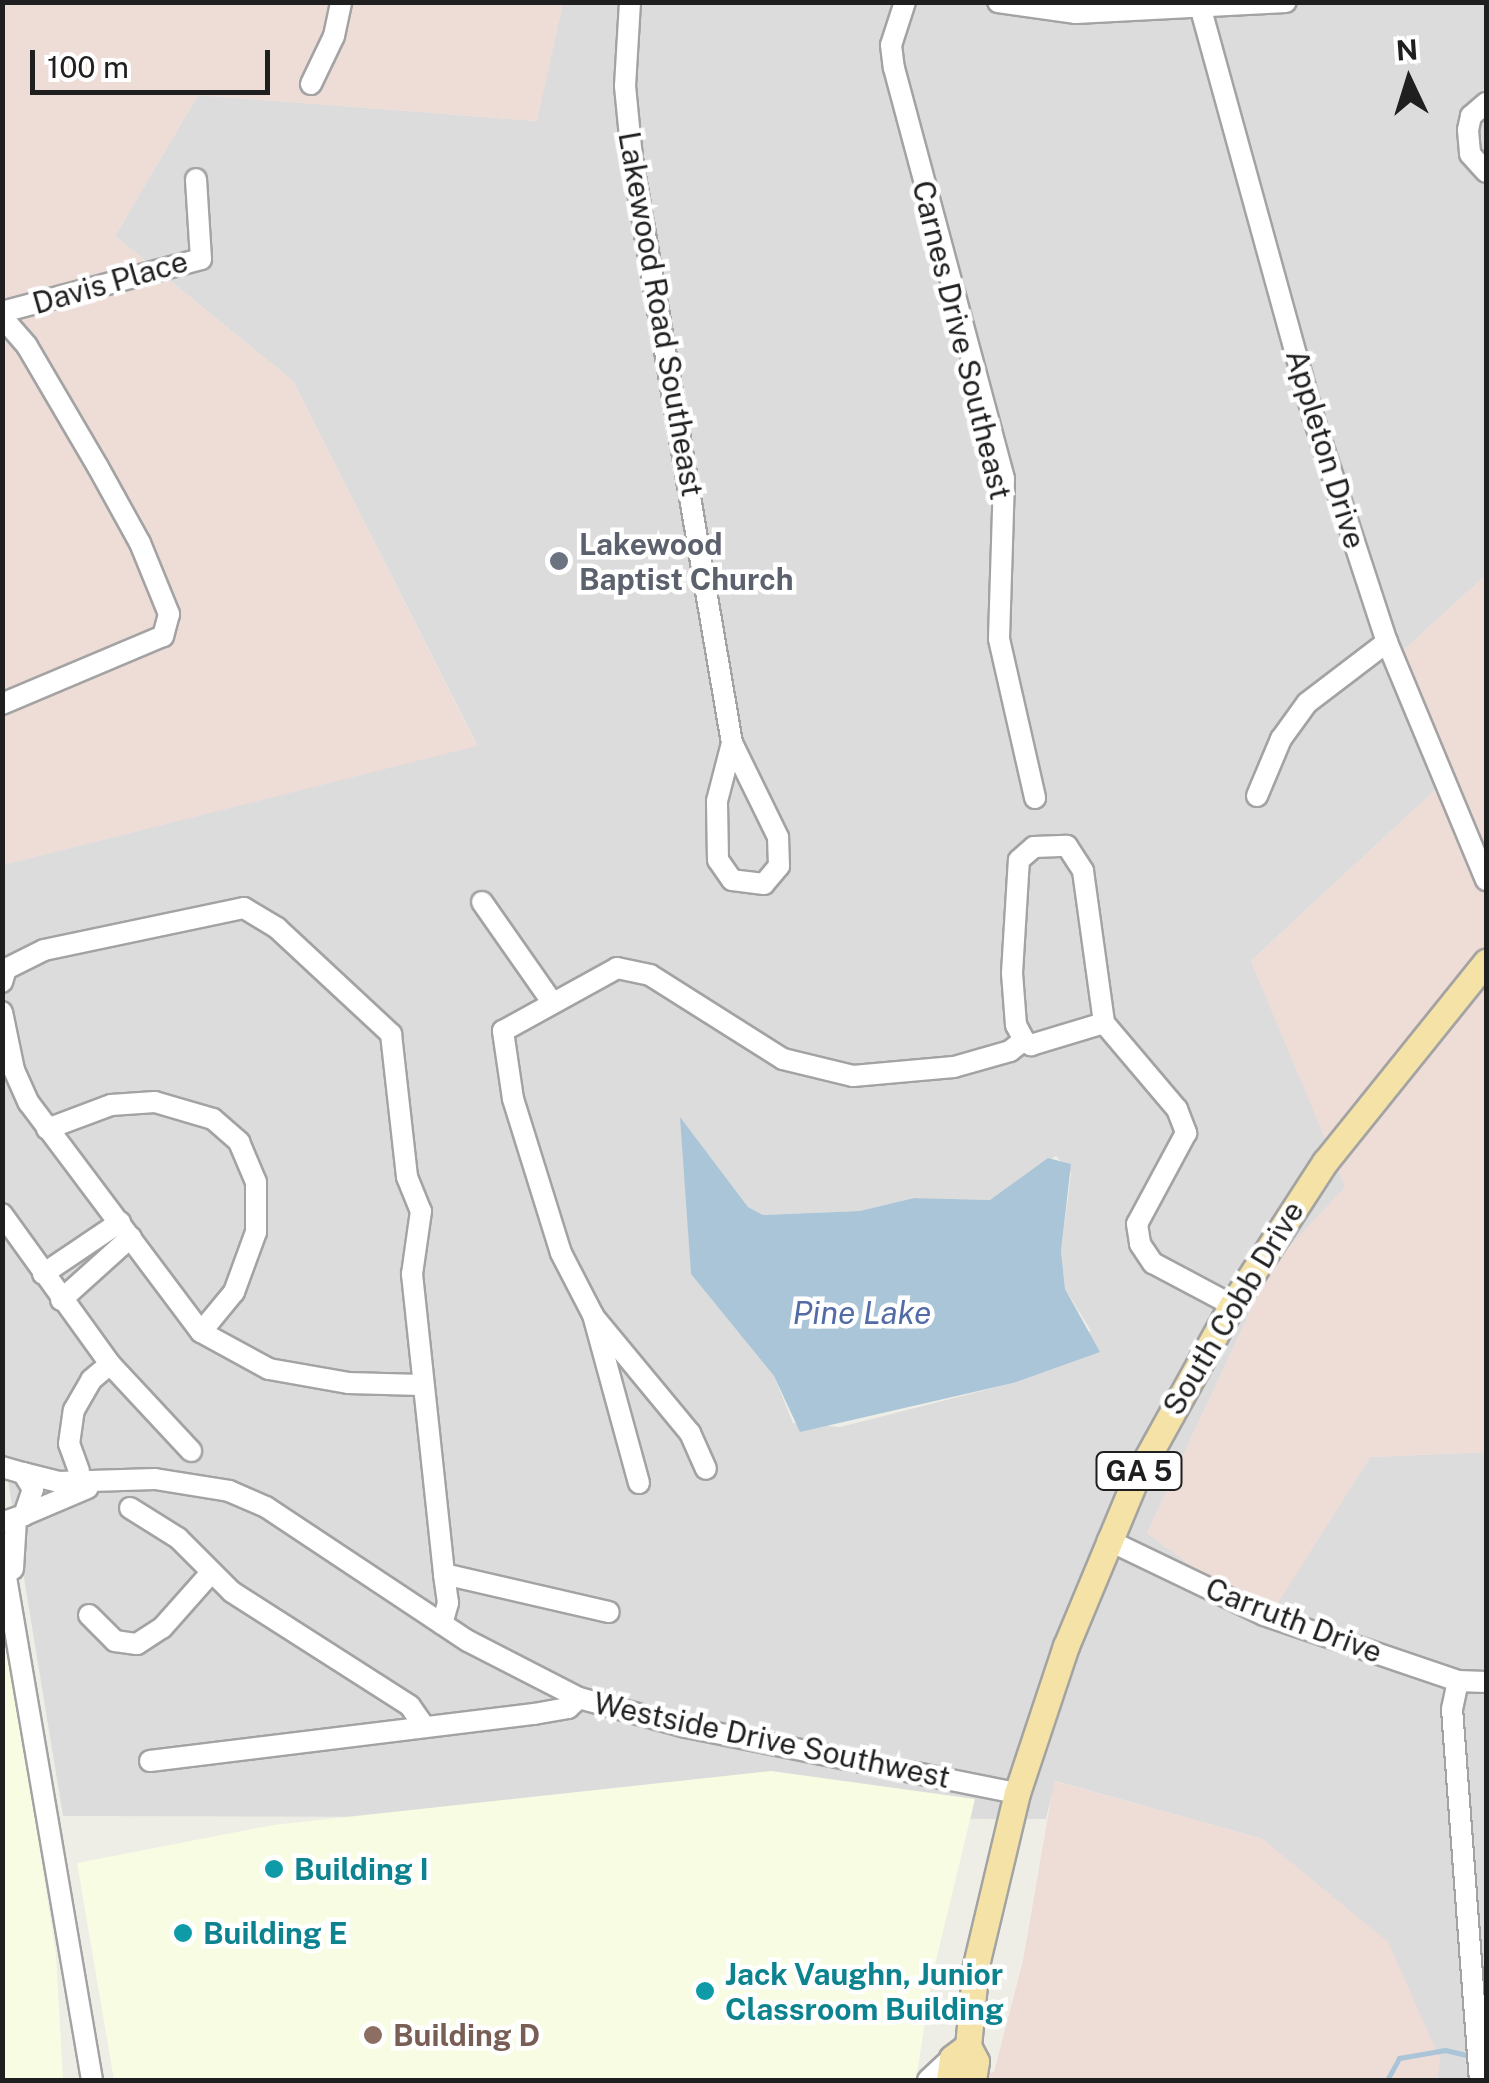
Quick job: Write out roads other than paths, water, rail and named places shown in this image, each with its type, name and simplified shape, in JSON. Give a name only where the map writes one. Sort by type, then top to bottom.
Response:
[{"type":"main road","name":"South Cobb Drive","points":[[973,2080],[976,2061],[956,2061],[1017,1794],[1108,1540],[1167,1414],[1232,1305],[1358,1116],[1486,962]]},
{"type":"street","points":[[310,84],[334,36],[341,2]]},
{"type":"street","name":"Lakewood Road Southeast","points":[[630,2],[625,86],[632,158],[732,743],[778,837],[780,866],[764,884],[752,887],[732,880],[716,847],[717,800],[732,743]]},
{"type":"street","name":"Carnes Drive Southeast","points":[[905,2],[892,45],[894,68],[1004,480],[999,639],[1035,798]]},
{"type":"street","points":[[998,2],[1076,14],[1286,2]]},
{"type":"street","name":"Appleton Drive","points":[[1200,6],[1314,416],[1387,642],[1486,880]]},
{"type":"street","points":[[1486,103],[1471,116],[1468,130],[1470,154],[1486,172]]},
{"type":"street","name":"Davis Place","points":[[2,315],[201,259],[196,179]]},
{"type":"street","points":[[2,315],[27,346],[124,512],[169,614],[163,636],[2,704]]},
{"type":"street","points":[[1256,796],[1281,739],[1307,703],[1387,642]]},
{"type":"street","points":[[1104,1022],[1032,1045],[1024,1040],[1014,1003],[1016,874],[1023,852],[1034,847],[1067,846],[1076,852],[1104,1022],[1177,1109],[1186,1133],[1137,1224],[1140,1244],[1152,1264],[1232,1305]]},
{"type":"street","points":[[482,902],[552,1002]]},
{"type":"street","points":[[4,975],[44,950],[244,908],[277,928],[391,1034],[407,1177],[421,1211],[412,1274],[421,1384],[448,1603],[442,1624]]},
{"type":"street","points":[[639,1483],[592,1316],[561,1254],[513,1099],[503,1031],[604,970],[650,975],[783,1059],[853,1076],[954,1067],[1010,1052],[1024,1040]]},
{"type":"street","points":[[2,1012],[14,1070],[47,1129],[201,1332],[269,1369],[348,1383],[421,1384]]},
{"type":"street","points":[[47,1129],[111,1105],[154,1102],[204,1114],[239,1142],[256,1182],[256,1232],[239,1283],[201,1332]]},
{"type":"street","points":[[2,1214],[110,1364],[191,1451]]},
{"type":"street","points":[[42,1274],[126,1230]]},
{"type":"street","points":[[61,1300],[126,1230]]},
{"type":"street","points":[[592,1316],[690,1433],[706,1469]]},
{"type":"street","points":[[78,1471],[69,1444],[74,1410],[110,1364]]},
{"type":"street","points":[[2,1448],[33,1498],[14,1519],[17,1616]]},
{"type":"street","name":"Westside Drive Southwest","points":[[13,1469],[58,1482],[178,1480],[248,1498],[442,1624],[579,1698],[686,1727],[1017,1794]]},
{"type":"street","name":"Westside Drive Southwest","points":[[14,1519],[104,1483]]},
{"type":"street","points":[[130,1508],[178,1538],[210,1574],[410,1706],[424,1726]]},
{"type":"street","name":"Carruth Drive","points":[[1108,1540],[1264,1615],[1458,1681],[1486,1682]]},
{"type":"street","points":[[2,1554],[17,1616],[92,2080]]},
{"type":"street","points":[[89,1615],[115,1641],[137,1644],[162,1628],[210,1574]]},
{"type":"street","points":[[444,1574],[609,1612]]},
{"type":"street","points":[[1458,1681],[1452,1709],[1480,2080]]},
{"type":"street","points":[[150,1761],[534,1714],[579,1698]]},
{"type":"street","points":[[928,2080],[956,2061]]},
{"type":"water","name":"Pine Lake","points":[[680,1117],[748,1207],[763,1215],[860,1211],[914,1198],[990,1200],[1048,1158],[1071,1164],[1061,1251],[1065,1289],[1100,1352],[1013,1383],[800,1432],[774,1376],[691,1274]]},
{"type":"waterway","points":[[1387,2080],[1399,2058],[1445,2050],[1466,2055]]},
{"type":"place","name":"Lakewood Baptist Church","points":[[559,561]]},
{"type":"place","name":"Building I","points":[[274,1869]]},
{"type":"place","name":"Building E","points":[[183,1933]]},
{"type":"place","name":"Jack Vaughn, Junior Classroom Building","points":[[705,1991]]},
{"type":"place","name":"Building D","points":[[373,2035]]}]
